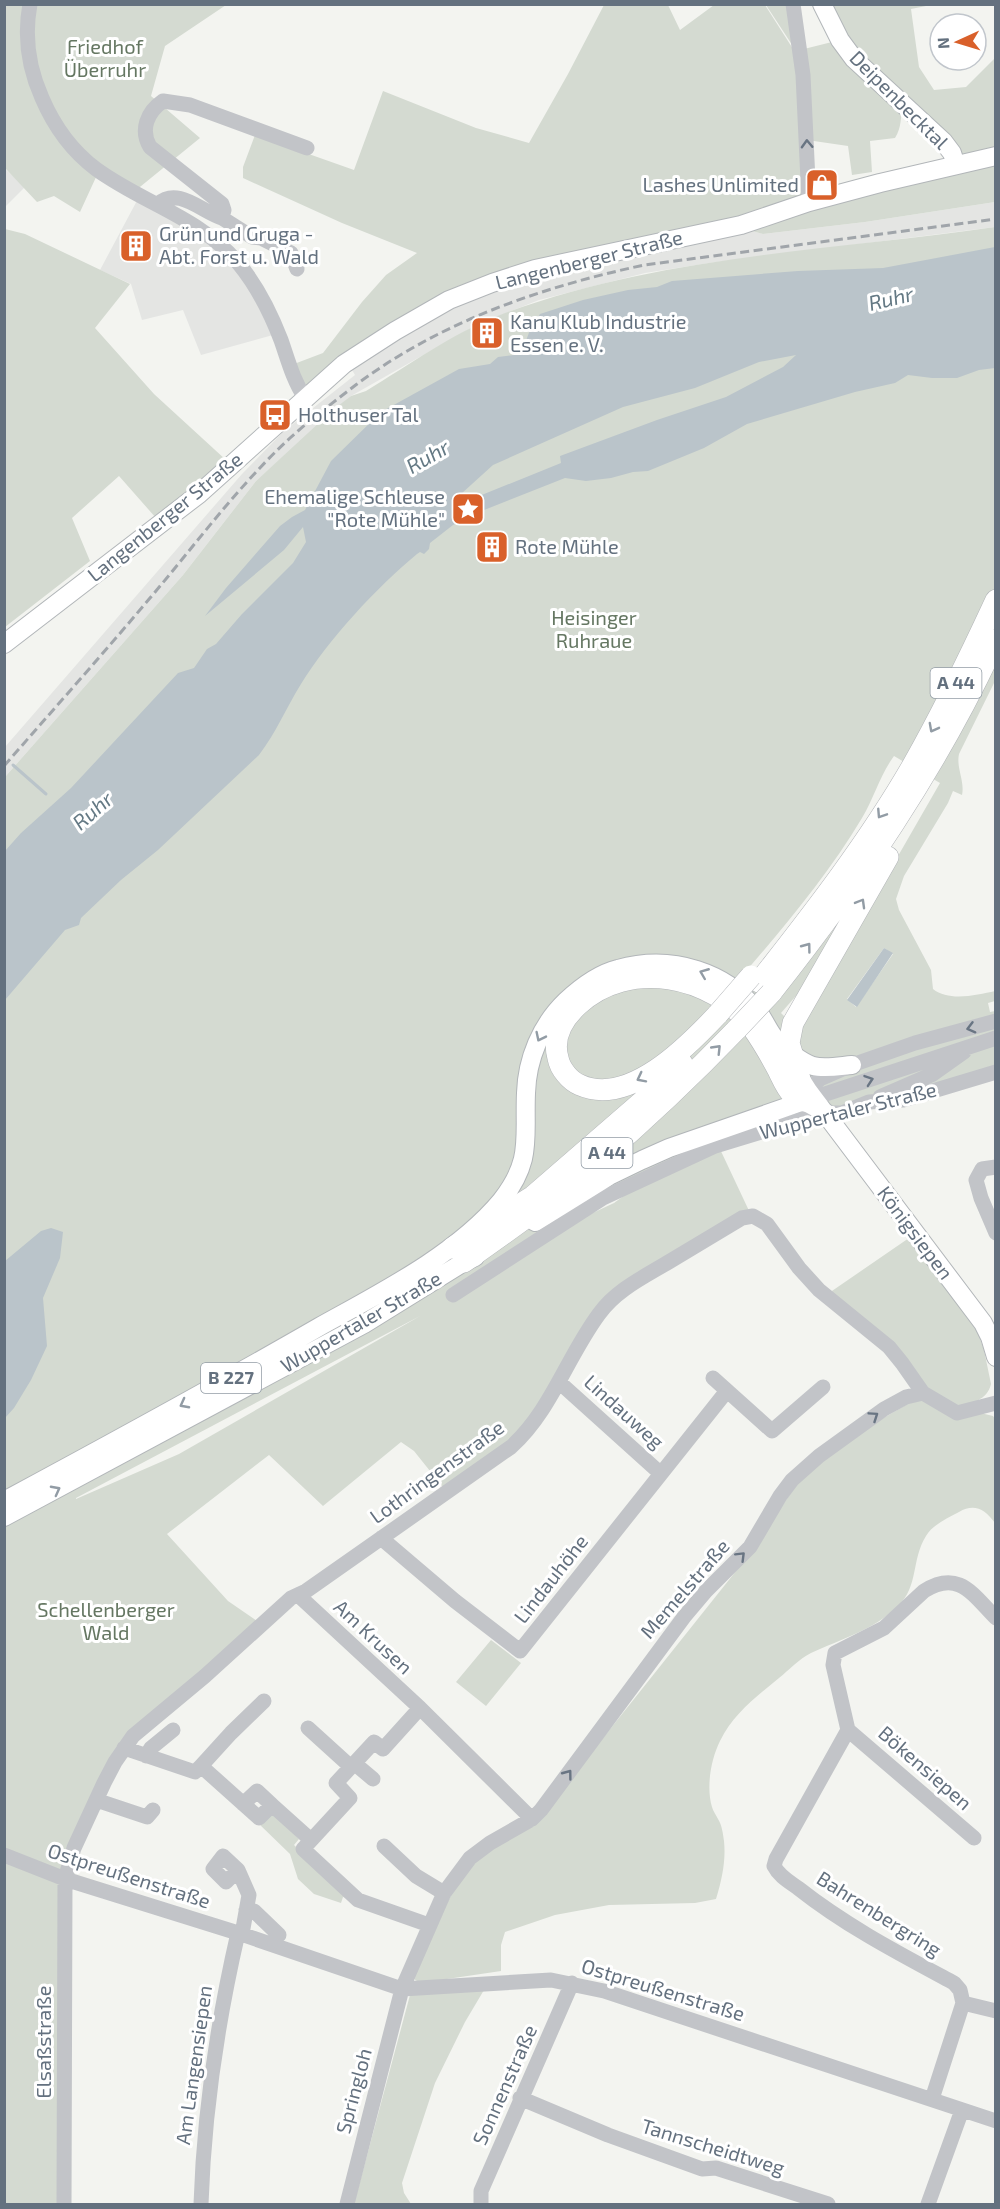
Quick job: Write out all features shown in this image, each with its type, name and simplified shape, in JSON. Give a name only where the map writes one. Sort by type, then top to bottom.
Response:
[{"type":"highway","name":"A 44","points":[[458,1255],[539,1208],[592,1167],[670,1097],[727,1020],[883,842],[920,769],[996,600]]},
{"type":"highway","name":"A 44","points":[[760,984],[868,834],[920,769],[996,640]]},
{"type":"highway","points":[[727,1020],[692,1042],[656,1070],[617,1089],[603,1091],[576,1083],[566,1074],[558,1058],[558,1033],[563,1022],[580,1003],[591,996],[611,986],[631,980],[646,978],[684,981],[715,994],[741,1015],[762,1041],[791,1093],[806,1093],[785,1048],[789,1043],[795,1018],[919,801],[920,769]]},
{"type":"main road","name":"Deipenbecktal","points":[[822,4],[840,40],[854,59],[943,141],[952,153],[956,165]]},
{"type":"main road","name":"Langenberger Straße","points":[[4,644],[199,494],[344,364],[395,330],[449,300],[492,283],[564,262],[741,225],[809,202],[996,156]]},
{"type":"main road","points":[[458,1255],[516,1178],[525,1151],[526,1094],[532,1056],[549,1020],[581,987],[616,969],[639,964],[686,966],[720,979],[760,1015],[785,1048],[801,1061],[812,1066],[852,1065]]},
{"type":"main road","points":[[458,1255],[496,1248],[572,1197],[609,1176],[679,1144],[806,1093]]},
{"type":"main road","name":"Königsiepen","points":[[806,1093],[826,1113],[983,1323],[996,1357]]},
{"type":"main road","name":"Wuppertaler Straße","points":[[4,1501],[212,1389],[355,1307],[458,1255]]},
{"type":"main road","name":"Wuppertaler Straße","points":[[4,1517],[364,1324],[458,1255]]},
{"type":"street","points":[[30,4],[28,28],[30,61],[39,92],[53,120],[71,146],[97,170],[185,219],[215,239],[240,265],[261,297],[280,339],[296,385],[305,398]]},
{"type":"street","points":[[793,4],[803,75],[809,202]]},
{"type":"street","points":[[222,218],[224,210],[222,204],[150,147],[144,134],[148,116],[155,107],[163,101],[190,105],[308,148]]},
{"type":"street","points":[[158,204],[169,197],[178,198],[222,218],[252,237],[261,238],[291,253],[297,269]]},
{"type":"street","name":"Wuppertaler Straße","points":[[806,1093],[820,1079],[852,1065],[915,1043],[996,1021]]},
{"type":"street","name":"Wuppertaler Straße","points":[[806,1093],[996,1038]]},
{"type":"street","points":[[869,1102],[933,1074],[972,1045]]},
{"type":"street","name":"Wuppertaler Straße","points":[[453,1295],[603,1198],[715,1146],[826,1113],[842,1113],[869,1102],[903,1100],[996,1072]]},
{"type":"street","points":[[996,1167],[982,1169],[976,1178],[978,1191],[996,1233]]},
{"type":"street","name":"Lothringenstraße","points":[[65,1879],[74,1848],[96,1800],[124,1748],[134,1736],[205,1676],[286,1602],[511,1447],[529,1430],[598,1315],[620,1293],[742,1218],[753,1216],[767,1224],[799,1268],[819,1290],[889,1347],[923,1393]]},
{"type":"street","points":[[713,1378],[772,1431],[823,1387]]},
{"type":"street","name":"Lindauweg","points":[[559,1382],[660,1473]]},
{"type":"street","name":"Lindauhöhe","points":[[381,1538],[520,1652],[726,1392]]},
{"type":"street","points":[[923,1393],[957,1413],[996,1403]]},
{"type":"street","name":"Memelstraße","points":[[402,1989],[444,1893],[470,1858],[490,1843],[532,1819],[541,1810],[684,1617],[713,1583],[750,1547],[792,1480],[819,1456],[884,1410],[906,1397],[923,1393]]},
{"type":"street","points":[[848,1730],[833,1665],[835,1653],[884,1628],[924,1591],[945,1583],[959,1583],[966,1587],[996,1618]]},
{"type":"street","name":"Am Krusen","points":[[298,1595],[420,1708],[532,1819]]},
{"type":"street","points":[[124,1748],[195,1772],[264,1701]]},
{"type":"street","points":[[420,1708],[387,1754],[374,1742],[336,1783],[350,1798],[303,1849],[358,1900],[429,1925]]},
{"type":"street","points":[[309,1728],[352,1765],[373,1779]]},
{"type":"street","points":[[146,1756],[151,1748],[173,1730]]},
{"type":"street","name":"Bökensiepen","points":[[848,1730],[974,1838]]},
{"type":"street","name":"Bahrenbergring","points":[[848,1730],[776,1859],[775,1869],[813,1900],[864,1935],[954,1983],[960,1990],[963,2003]]},
{"type":"street","points":[[201,1766],[259,1818],[272,1805],[310,1840]]},
{"type":"street","points":[[96,1800],[147,1816],[153,1810]]},
{"type":"street","points":[[384,1846],[416,1876],[444,1893]]},
{"type":"street","name":"Ostpreußenstraße","points":[[4,1855],[65,1879],[240,1934],[402,1989],[544,1980],[572,1983],[604,1991],[996,2121]]},
{"type":"street","points":[[238,1870],[249,1895],[240,1934]]},
{"type":"street","name":"Elsaßstraße","points":[[64,2205],[65,1879]]},
{"type":"street","points":[[246,1910],[254,1911],[279,1935]]},
{"type":"street","name":"Am Langensiepen","points":[[201,2205],[204,2134],[211,2070],[223,1999],[240,1934]]},
{"type":"street","name":"Sonnenstraße","points":[[481,2205],[481,2191],[572,1983]]},
{"type":"street","name":"Springloh","points":[[346,2205],[402,1989]]},
{"type":"street","points":[[932,2099],[963,2003],[996,2011]]},
{"type":"street","name":"Tannscheidtweg","points":[[520,2098],[608,2135],[702,2169],[716,2168],[828,2205]]},
{"type":"street","points":[[928,2205],[962,2110]]},
{"type":"shaded area","points":[[4,168],[25,187],[5,207],[4,207]]},
{"type":"shaded area","points":[[140,195],[239,265],[273,335],[201,355],[183,310],[142,320],[131,284],[100,270]]},
{"type":"shaded area","points":[[995,202],[995,227],[645,273],[539,300],[478,324],[351,396],[256,481],[183,575],[5,777],[5,747],[242,474],[284,431],[355,375],[348,363],[493,285],[741,228],[763,234],[865,222]]},
{"type":"green space","name":"Friedhof Überruhr","points":[[4,5],[226,5],[165,46],[151,96],[200,138],[135,191],[97,175],[80,212],[54,196],[37,202],[5,168]]},
{"type":"green space","points":[[604,5],[668,5],[680,30],[714,5],[765,5],[802,63],[802,196],[739,217],[491,282],[305,395],[294,364],[323,353],[386,275],[417,253],[342,223],[243,178],[243,167],[255,135],[354,170],[383,91],[476,128],[529,143]]},
{"type":"green space","points":[[766,5],[793,5],[802,60]]},
{"type":"green space","points":[[823,5],[931,5],[911,9],[919,67],[934,90],[966,87],[981,72],[988,72],[988,65],[995,58],[995,156],[956,164],[903,106],[900,126],[895,138],[870,141],[872,172],[852,175],[848,146],[807,140],[800,50],[840,40]]},
{"type":"green space","points":[[995,161],[995,202],[865,222],[763,234],[741,228]]},
{"type":"green space","name":"Heisinger Ruhraue","points":[[995,227],[995,681],[959,754],[962,795],[953,791],[904,876],[896,899],[899,910],[931,970],[933,989],[955,996],[972,996],[995,991],[995,1001],[988,1003],[990,1012],[995,1011],[995,1075],[940,1094],[894,1097],[909,1087],[877,1097],[841,1113],[807,1117],[714,1144],[643,1175],[582,1218],[614,1203],[644,1181],[719,1147],[751,1215],[726,1226],[612,1297],[595,1318],[549,1395],[524,1431],[492,1459],[446,1491],[414,1451],[401,1442],[323,1506],[269,1455],[167,1534],[228,1601],[260,1623],[205,1675],[133,1734],[103,1783],[73,1847],[63,1880],[62,1901],[63,2204],[5,2204],[5,777],[183,575],[256,481],[351,396],[366,391],[448,340],[483,322],[560,295],[621,279],[683,267]],"holes":[[[894,756],[940,783],[798,1030],[781,1013],[802,989],[841,927],[838,924],[773,1005],[741,977],[835,860],[862,818]],[[884,948],[893,954],[856,1007],[847,999]],[[420,1316],[179,1454],[76,1498]]]},
{"type":"green space","points":[[5,229],[25,234],[130,284],[95,328],[154,394],[226,460],[156,518],[119,476],[72,518],[90,561],[5,627]]},
{"type":"green space","points":[[909,1238],[977,1330],[991,1384],[982,1398],[973,1402],[957,1407],[939,1399],[829,1293]]},
{"type":"green space","points":[[918,1398],[993,1416],[996,1420],[995,1523],[983,1511],[970,1508],[936,1525],[921,1545],[909,1590],[898,1606],[868,1628],[802,1658],[754,1699],[725,1731],[712,1765],[710,1782],[712,1807],[724,1838],[723,1870],[716,1899],[695,1903],[609,1905],[555,1915],[505,1932],[501,1945],[501,1971],[420,1983],[414,1979],[414,1970],[463,1871],[544,1812],[744,1561],[804,1474],[842,1442]]},
{"type":"green space","points":[[491,1640],[521,1663],[486,1706],[456,1682]]},
{"type":"green space","points":[[270,1811],[299,1839],[294,1845],[350,1899],[343,1897],[341,1903],[314,1894],[298,1879],[290,1854],[258,1823]]},
{"type":"green space","points":[[484,1990],[465,2022],[435,2083],[402,2183],[404,2193],[411,2204],[354,2204],[410,1995]]},
{"type":"water","name":"Ruhr","points":[[995,247],[995,368],[979,370],[957,378],[908,375],[895,383],[855,392],[747,424],[704,448],[648,471],[586,481],[565,478],[474,514],[453,525],[430,543],[429,549],[424,554],[420,552],[417,554],[386,582],[339,632],[312,667],[259,755],[158,850],[121,880],[81,918],[79,925],[65,930],[5,1000],[5,851],[21,833],[71,788],[178,673],[194,668],[207,649],[216,644],[242,614],[293,563],[306,542],[303,527],[284,550],[205,616],[280,526],[305,510],[331,461],[381,412],[459,369],[490,364],[498,357],[514,355],[524,346],[540,314],[583,300],[628,290],[657,287],[672,281],[798,271],[883,268]],"holes":[[[796,355],[783,367],[726,397],[560,456],[561,463],[457,505],[461,494],[493,465],[623,407],[695,388],[759,362]]]},
{"type":"water","points":[[884,948],[893,953],[857,1007],[847,1000]]},
{"type":"water","points":[[51,1228],[63,1232],[60,1258],[43,1298],[47,1346],[31,1380],[5,1418],[5,1261],[41,1231]]},
{"type":"waterway","points":[[13,765],[46,794]]},
{"type":"railway","points":[[4,766],[132,619],[235,495],[271,456],[306,424],[357,384],[423,342],[458,324],[531,296],[644,265],[996,219]]},
{"type":"place","name":"Lashes Unlimited","points":[[822,185]]},
{"type":"place","name":"Grün und Gruga - Abt. Forst u. Wald","points":[[136,246]]},
{"type":"place","name":"Kanu Klub Industrie Essen e. V.","points":[[487,333]]},
{"type":"place","name":"Holthuser Tal","points":[[275,415]]},
{"type":"place","name":"Ehemalige Schleuse \"Rote Mühle\"","points":[[468,509]]},
{"type":"place","name":"Rote Mühle","points":[[492,547]]},
{"type":"park label","name":"Schellenberger Wald","points":[[106,1622]]}]
